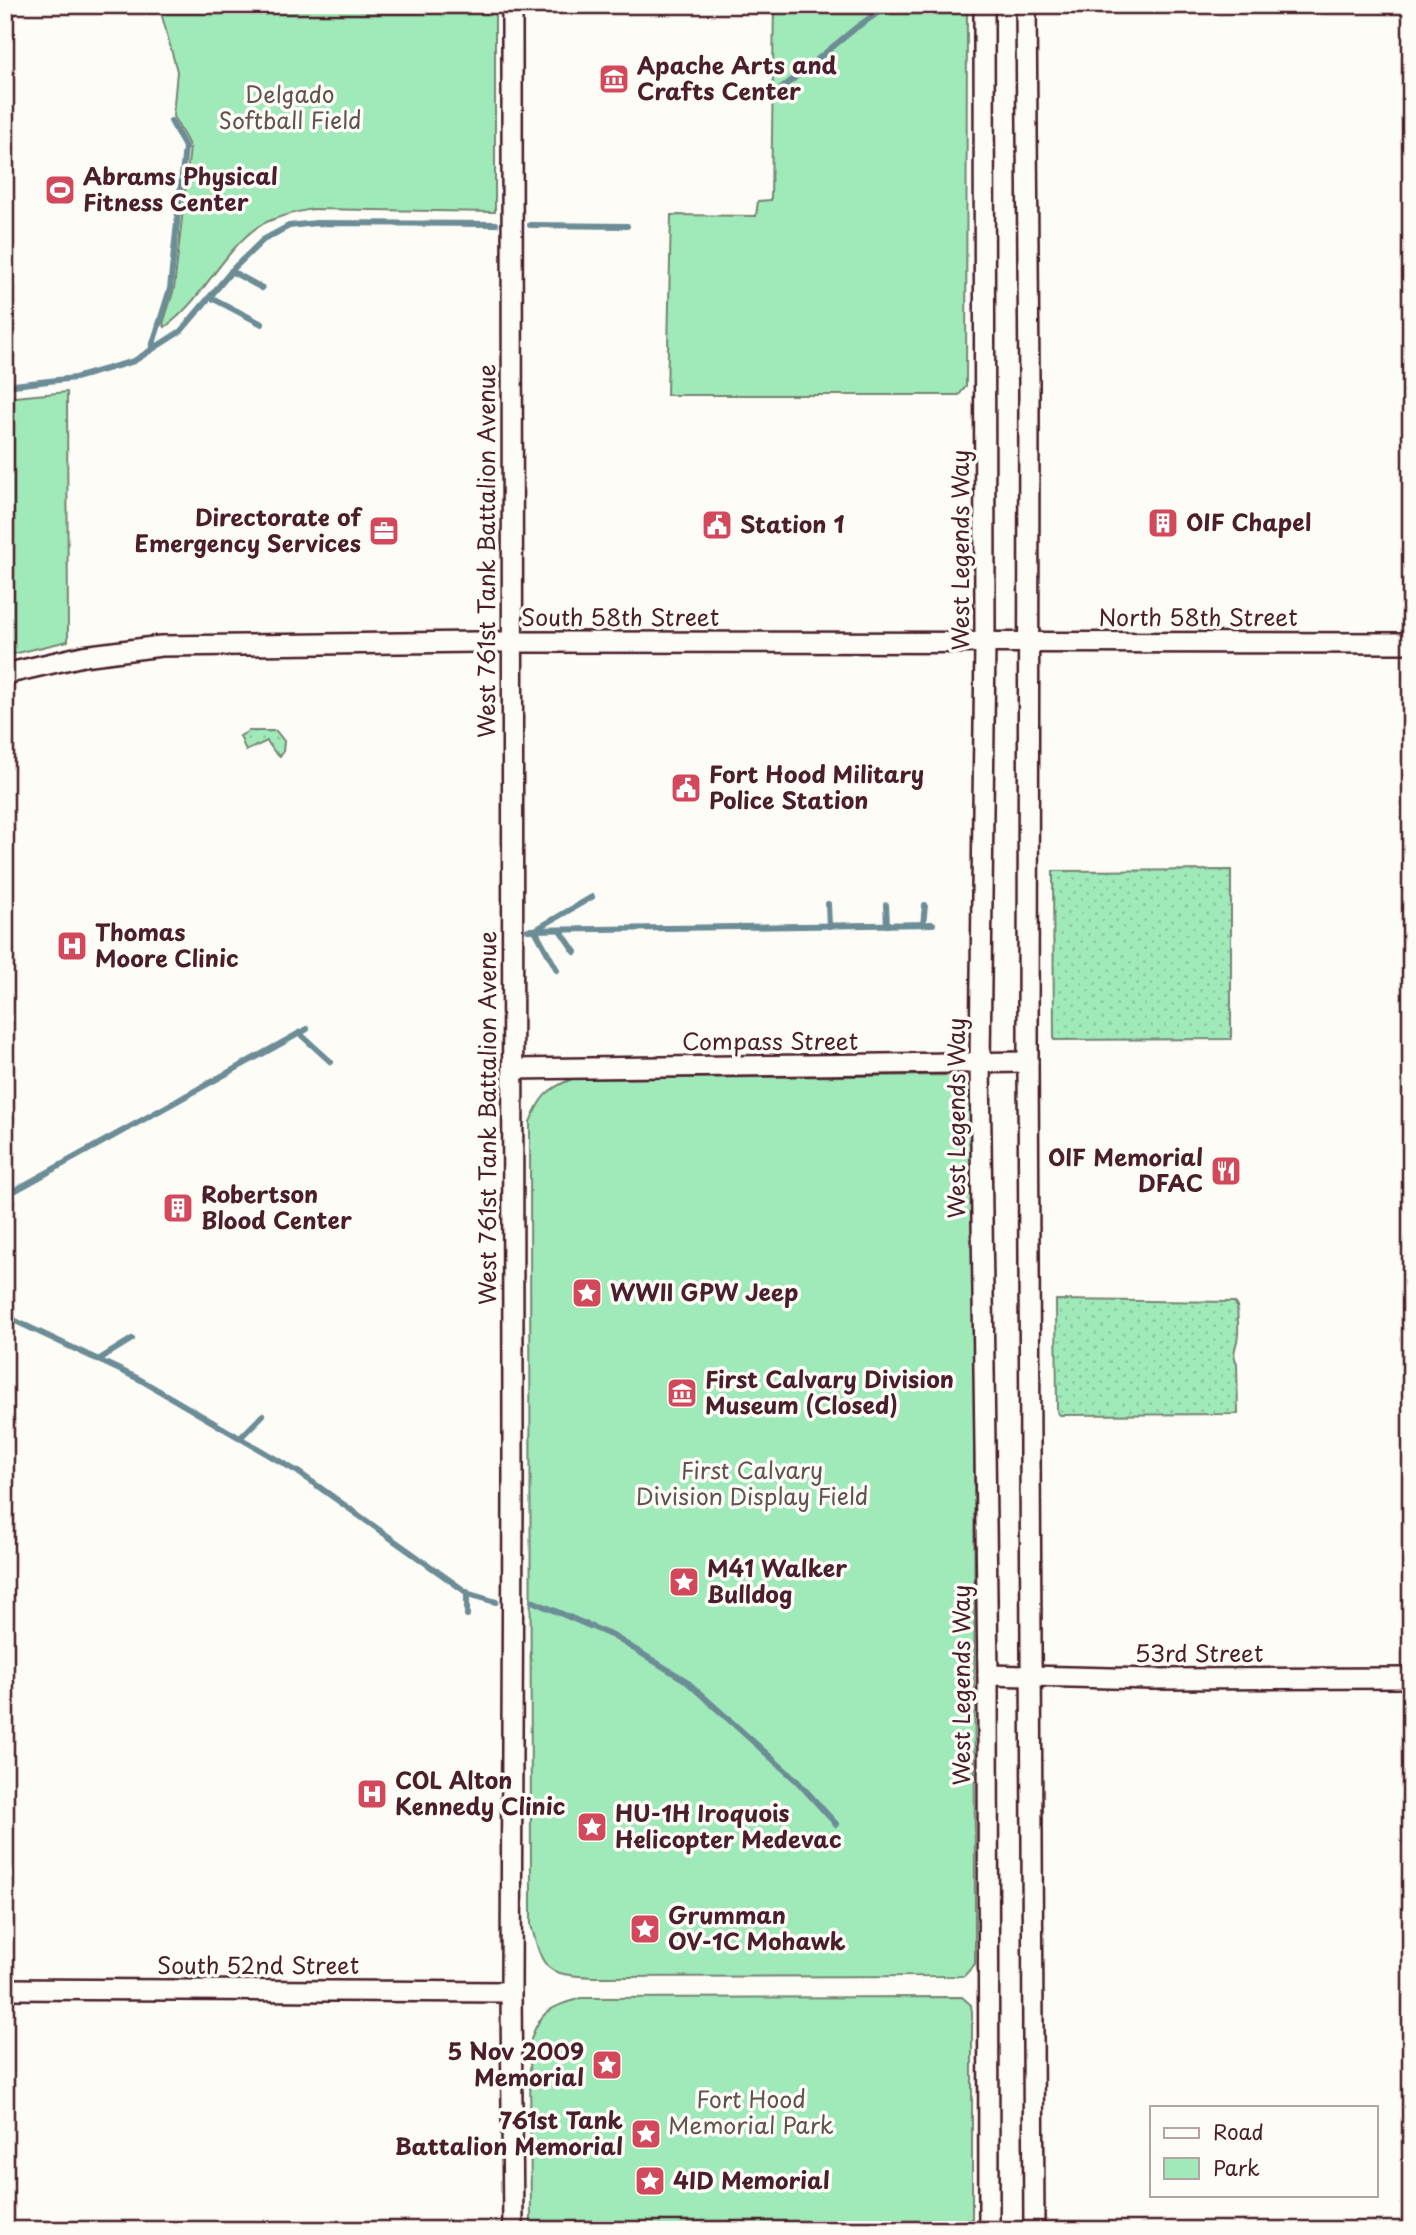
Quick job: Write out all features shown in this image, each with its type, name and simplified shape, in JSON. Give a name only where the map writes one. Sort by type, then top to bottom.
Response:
[{"type":"street","name":"West 761st Tank Battalion Avenue","points":[[512,5],[513,2230]]},
{"type":"street","name":"West Legends Way","points":[[984,5],[985,642],[980,1063],[988,1675],[989,2230]]},
{"type":"street","points":[[1026,5],[1034,2230]]},
{"type":"street","name":"South 58th Street","points":[[5,674],[83,656],[161,646],[511,642],[985,642]]},
{"type":"street","name":"North 58th Street","points":[[985,642],[1411,642]]},
{"type":"street","name":"Compass Street","points":[[513,1069],[1028,1062]]},
{"type":"street","name":"53rd Street","points":[[988,1675],[1031,1678],[1411,1678]]},
{"type":"street","name":"South 52nd Street","points":[[5,1989],[511,1992]]},
{"type":"green space","name":"Delgado Softball Field","points":[[159,5],[495,5],[495,212],[312,209],[276,218],[262,224],[243,239],[190,304],[165,327],[163,324],[174,289],[190,147],[173,116],[177,71]]},
{"type":"green space","points":[[774,5],[967,5],[966,386],[959,395],[667,395],[671,215],[756,216],[758,201],[771,200]]},
{"type":"green space","points":[[67,392],[68,641],[5,656],[5,398]]},
{"type":"green space","points":[[249,731],[276,731],[284,741],[283,752],[280,756],[276,754],[267,741],[246,751],[240,736]]},
{"type":"green space","points":[[1231,870],[1231,1039],[1054,1040],[1053,871]]},
{"type":"green space","name":"First Calvary Division Display Field","points":[[950,1075],[963,1079],[972,1091],[975,1964],[964,1976],[593,1977],[556,1972],[549,1968],[539,1953],[531,1925],[530,1122],[545,1095],[556,1086],[572,1079]]},
{"type":"green space","points":[[1056,1300],[1234,1302],[1237,1305],[1238,1328],[1234,1354],[1237,1363],[1238,1414],[1060,1415],[1057,1412]]},
{"type":"green space","name":"Fort Hood Memorial Park","points":[[962,1997],[971,2005],[972,2012],[972,2230],[531,2230],[530,2042],[538,2023],[554,2007],[581,1998]]},
{"type":"waterway","points":[[781,89],[857,27],[889,5]]},
{"type":"waterway","points":[[151,350],[170,289],[185,147],[171,121]]},
{"type":"waterway","points":[[5,386],[75,378],[134,361],[181,331],[235,267],[263,240],[289,226],[316,223],[496,224]]},
{"type":"waterway","points":[[530,225],[627,226]]},
{"type":"waterway","points":[[231,271],[262,288]]},
{"type":"waterway","points":[[210,297],[262,324]]},
{"type":"waterway","points":[[557,970],[535,930],[592,897]]},
{"type":"waterway","points":[[828,904],[829,926]]},
{"type":"waterway","points":[[886,905],[887,925]]},
{"type":"waterway","points":[[923,925],[925,905]]},
{"type":"waterway","points":[[528,930],[933,924]]},
{"type":"waterway","points":[[560,930],[575,952]]},
{"type":"waterway","points":[[5,1196],[307,1029]]},
{"type":"waterway","points":[[299,1033],[331,1062]]},
{"type":"waterway","points":[[5,1316],[139,1379],[298,1472],[469,1594],[496,1602]]},
{"type":"waterway","points":[[98,1360],[132,1339]]},
{"type":"waterway","points":[[240,1438],[263,1415]]},
{"type":"waterway","points":[[467,1592],[467,1615]]},
{"type":"waterway","points":[[532,1601],[613,1636],[685,1680],[797,1781],[836,1824]]},
{"type":"place","name":"Apache Arts and Crafts Center","points":[[614,79]]},
{"type":"place","name":"Abrams Physical Fitness Center","points":[[60,190]]},
{"type":"place","name":"OIF Chapel","points":[[1163,523]]},
{"type":"place","name":"Station 1","points":[[717,525]]},
{"type":"place","name":"Directorate of Emergency Services","points":[[384,531]]},
{"type":"place","name":"Fort Hood Military Police Station","points":[[686,788]]},
{"type":"place","name":"Thomas Moore Clinic","points":[[72,946]]},
{"type":"place","name":"OIF Memorial DFAC","points":[[1226,1171]]},
{"type":"place","name":"Robertson Blood Center","points":[[178,1208]]},
{"type":"place","name":"WWII GPW Jeep","points":[[587,1293]]},
{"type":"place","name":"First Calvary Division Museum (Closed)","points":[[682,1393]]},
{"type":"place","name":"M41 Walker Bulldog","points":[[684,1582]]},
{"type":"place","name":"COL Alton Kennedy Clinic","points":[[372,1794]]},
{"type":"place","name":"HU-1H Iroquois Helicopter Medevac","points":[[592,1827]]},
{"type":"place","name":"Grumman OV-1C Mohawk","points":[[645,1929]]},
{"type":"place","name":"5 Nov 2009 Memorial","points":[[607,2065]]},
{"type":"place","name":"761st Tank Battalion Memorial","points":[[646,2134]]},
{"type":"place","name":"4ID Memorial","points":[[650,2181]]}]
